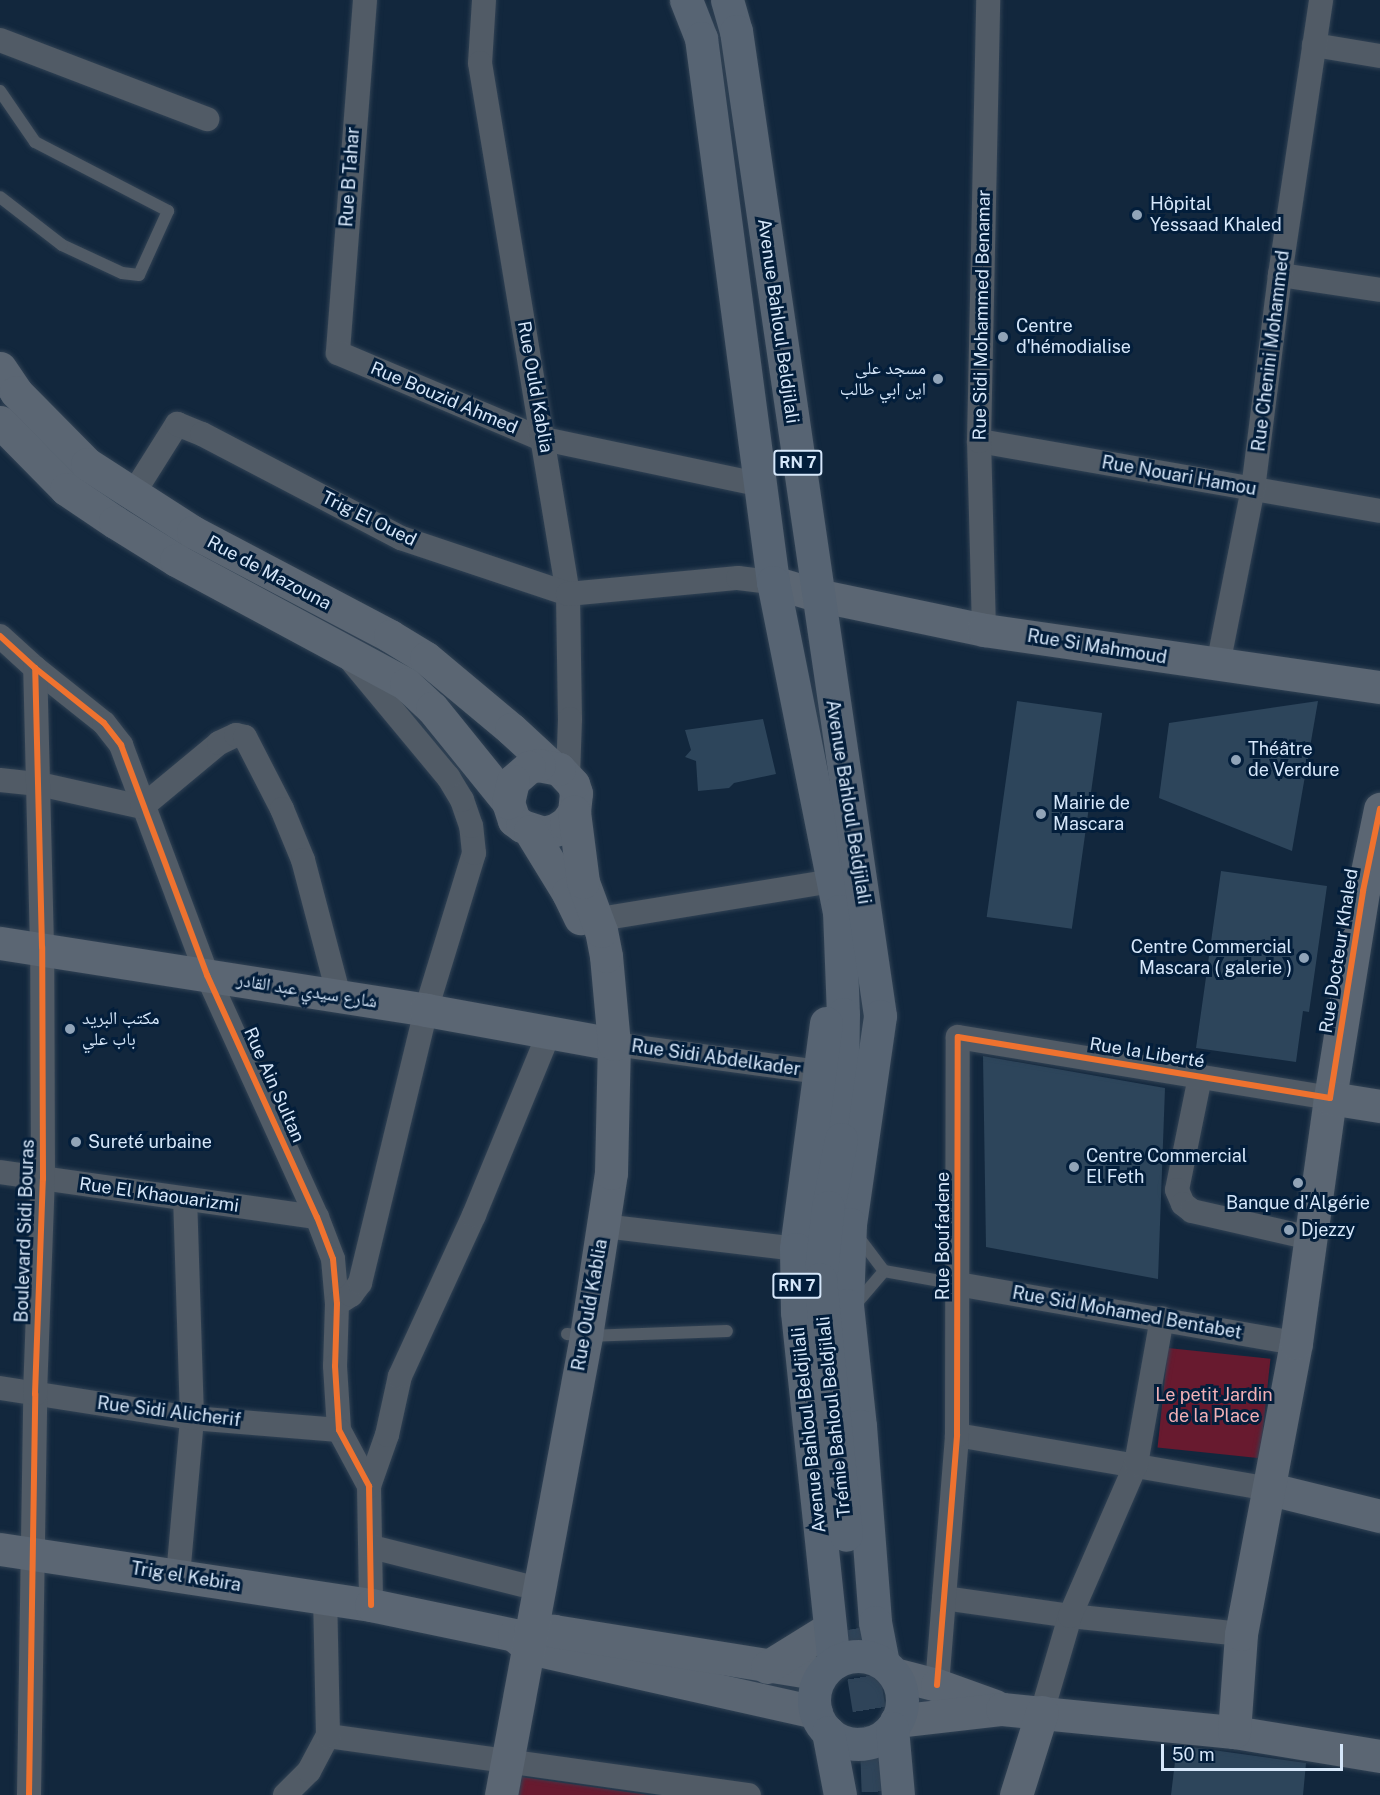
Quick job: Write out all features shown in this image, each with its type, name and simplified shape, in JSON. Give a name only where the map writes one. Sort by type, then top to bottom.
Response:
[{"type":"main road","name":"Avenue Bahloul Beldjilali","points":[[686,0],[700,38],[774,582],[836,896],[843,1014],[841,1135]]},
{"type":"main road","name":"Avenue Bahloul Beldjilali","points":[[727,0],[736,31],[880,1016],[850,1224],[848,1313],[860,1426],[875,1622],[889,1669]]},
{"type":"main road","name":"Avenue Bahloul Beldjilali","points":[[828,1668],[843,1628],[797,1312],[796,1249],[819,1072],[836,896]]},
{"type":"main road","name":"Avenue Bahloul Beldjilali","points":[[841,1135],[860,1065],[867,927]]},
{"type":"main road","name":"Trémie Bahloul Beldjilali","points":[[841,1135],[828,1207],[820,1278],[843,1628]]},
{"type":"main road","points":[[840,1795],[814,1693],[828,1668],[859,1656],[889,1669],[902,1697],[894,1725],[898,1795]]},
{"type":"main road","points":[[822,1722],[840,1740],[868,1743],[881,1737],[894,1725]]},
{"type":"street","name":"Rue B Tahar","points":[[338,353],[365,0]]},
{"type":"street","name":"Rue Ould Kablia","points":[[484,0],[480,63],[568,594],[570,719],[559,771]]},
{"type":"street","name":"Rue Sidi Mohammed Benamar","points":[[984,630],[979,441],[988,0]]},
{"type":"street","name":"Rue Chenini Mohammed","points":[[1218,665],[1253,489],[1280,275],[1321,0]]},
{"type":"street","points":[[0,40],[207,119]]},
{"type":"street","points":[[1314,45],[1380,56]]},
{"type":"street","points":[[1280,275],[1380,290]]},
{"type":"street","name":"Rue Bouzid Ahmed","points":[[338,353],[544,439],[762,484]]},
{"type":"street","name":"Rue de Mazouna","points":[[0,368],[16,392],[87,464],[193,532],[390,636],[426,658],[559,771]]},
{"type":"street","name":"Rue de Mazouna","points":[[0,422],[66,489],[115,522],[176,560],[406,684],[432,708],[508,802]]},
{"type":"street","name":"Trig El Oued","points":[[133,494],[177,424],[202,434],[401,538],[568,594]]},
{"type":"street","name":"Rue Nouari Hamou","points":[[979,441],[1380,511]]},
{"type":"street","points":[[568,594],[738,579],[774,582]]},
{"type":"street","name":"Rue Si Mahmoud","points":[[774,582],[817,595],[984,630],[1380,687]]},
{"type":"street","name":"Rue Ain Sultan","points":[[0,636],[35,668],[104,723],[121,745],[142,807],[207,975],[317,1217],[333,1259],[337,1304],[336,1366],[339,1430],[369,1486],[372,1547],[371,1605]]},
{"type":"street","points":[[337,1304],[351,1295],[360,1283],[426,1010],[474,853],[471,826],[462,800],[448,777],[342,650]]},
{"type":"street","name":"Boulevard Sidi Bouras","points":[[29,1795],[35,1555],[35,1394],[43,1179],[42,947],[35,668]]},
{"type":"street","points":[[0,780],[39,784],[142,807],[219,742],[236,735],[245,737],[273,790],[303,860],[339,996]]},
{"type":"street","points":[[0,767],[39,784]]},
{"type":"street","points":[[529,767],[559,771],[576,793],[573,812],[566,823],[555,830],[543,833],[530,831],[514,820],[508,802],[509,791],[519,773],[529,767]]},
{"type":"street","name":"Rue Docteur Khaled","points":[[1234,1732],[1241,1634],[1296,1343],[1330,1098],[1372,892],[1380,809]]},
{"type":"street","name":"Rue Ould Kablia","points":[[525,1638],[522,1585],[576,1335],[604,1226],[611,1173],[604,1042],[588,949],[589,921],[573,812]]},
{"type":"street","name":"Rue Ould Kablia","points":[[530,831],[568,893],[589,921]]},
{"type":"street","points":[[589,921],[836,896]]},
{"type":"street","name":"شارع سيدي عبد القادر","points":[[0,943],[42,947],[426,1010],[604,1042]]},
{"type":"street","points":[[369,1486],[387,1435],[400,1376],[483,1195],[549,1033]]},
{"type":"street","name":"Rue la Liberté","points":[[958,1037],[1330,1098]]},
{"type":"street","name":"Rue Boufadene","points":[[938,1685],[957,1435],[958,1037]]},
{"type":"street","name":"Rue Ould Kablia","points":[[481,1795],[497,1759],[525,1638],[576,1335],[604,1042]]},
{"type":"street","name":"Rue Sidi Abdelkader","points":[[604,1042],[819,1072]]},
{"type":"street","points":[[1200,1077],[1178,1190],[1183,1203],[1192,1211],[1311,1238]]},
{"type":"street","points":[[1330,1098],[1380,1106]]},
{"type":"street","name":"Rue El Khaouarizmi","points":[[0,1172],[317,1217]]},
{"type":"street","points":[[178,1576],[192,1418],[185,1199]]},
{"type":"street","points":[[604,1226],[796,1249]]},
{"type":"street","name":"Rue Sid Mohamed Bentabet","points":[[957,1284],[1296,1343]]},
{"type":"street","points":[[1016,1795],[1070,1616],[1136,1464],[1162,1318]]},
{"type":"street","name":"Rue Sidi Alicherif","points":[[0,1388],[192,1418],[339,1430]]},
{"type":"street","points":[[957,1435],[1136,1464],[1270,1489],[1376,1518]]},
{"type":"street","points":[[372,1547],[522,1585]]},
{"type":"street","name":"Trig el Kebira","points":[[0,1549],[371,1605],[525,1638]]},
{"type":"street","points":[[285,1795],[309,1771],[328,1736],[325,1598]]},
{"type":"street","points":[[944,1598],[1070,1616],[1241,1634]]},
{"type":"street","points":[[766,1667],[843,1628]]},
{"type":"street","points":[[525,1638],[554,1631],[766,1667],[828,1668]]},
{"type":"street","points":[[525,1638],[822,1722]]},
{"type":"street","points":[[889,1669],[1002,1709]]},
{"type":"street","points":[[894,1725],[1002,1709],[1234,1732],[1380,1756]]},
{"type":"street","points":[[328,1736],[749,1795]]},
{"type":"street","name":"Rue Ould Kablia","points":[[497,1759],[501,1795]]},
{"type":"street","points":[[309,1771],[309,1795]]},
{"type":"lane","points":[[0,91],[35,142],[168,211],[139,275],[122,273],[62,245],[0,197]]},
{"type":"lane","points":[[850,1224],[884,1271],[957,1284]]},
{"type":"lane","points":[[848,1313],[884,1271]]},
{"type":"lane","points":[[576,1335],[727,1331]]},
{"type":"green space","name":"Le petit Jardin de la Place","points":[[1168,1348],[1270,1359],[1260,1458],[1158,1447]]},
{"type":"green space","points":[[522,1777],[649,1795],[518,1795]]},
{"type":"building","name":"Mairie de Mascara","points":[[1017,701],[1102,713],[1072,929],[987,917]]},
{"type":"building","name":"Théâtre de Verdure","points":[[1318,701],[1292,851],[1159,798],[1169,723]]},
{"type":"building","points":[[763,719],[776,774],[734,783],[729,788],[698,791],[696,761],[685,757],[691,750],[685,730]]},
{"type":"building","points":[[1221,871],[1327,886],[1309,1012],[1303,1011],[1296,1062],[1196,1048]]},
{"type":"building","name":"Centre Commercial El Feth","points":[[983,1056],[1165,1088],[1158,1279],[986,1247]]},
{"type":"building","points":[[1177,1745],[1306,1763],[1303,1795],[1171,1795]]},
{"type":"tunnel","points":[[856,1628],[877,1758],[878,1795]]},
{"type":"cycle path","points":[[0,636],[35,668],[104,723],[121,745],[207,975],[317,1217],[333,1259],[337,1304],[335,1366],[339,1430],[369,1486],[371,1605]]},
{"type":"cycle path","points":[[29,1795],[35,1394],[43,1179],[42,947],[35,668]]},
{"type":"cycle path","points":[[937,1685],[957,1435],[958,1037],[1330,1098],[1363,891],[1380,809]]},
{"type":"place","name":"Hôpital Yessaad Khaled","points":[[1137,215]]},
{"type":"place","name":"Centre d'hémodialise","points":[[1003,337]]},
{"type":"place","name":"مسجد علي اين ابي طالب","points":[[938,379]]},
{"type":"place","name":"Théâtre de Verdure","points":[[1236,760]]},
{"type":"place","name":"Mairie de Mascara","points":[[1041,814]]},
{"type":"place","name":"Centre Commercial Mascara ( galerie )","points":[[1304,958]]},
{"type":"place","name":"مكتب البريد باب علي","points":[[70,1029]]},
{"type":"place","name":"Sureté urbaine","points":[[76,1142]]},
{"type":"place","name":"Centre Commercial El Feth","points":[[1074,1167]]},
{"type":"place","name":"Banque d'Algérie","points":[[1298,1183]]},
{"type":"place","name":"Djezzy","points":[[1289,1230]]}]
